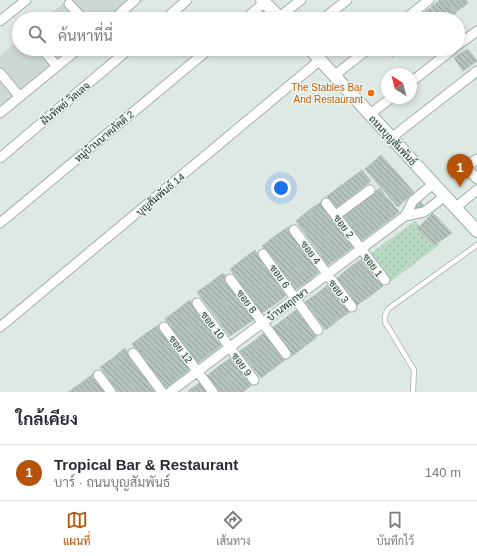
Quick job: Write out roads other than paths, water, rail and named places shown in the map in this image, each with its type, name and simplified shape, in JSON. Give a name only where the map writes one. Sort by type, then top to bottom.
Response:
[{"type":"street","points":[[0,22],[26,0]]},
{"type":"street","points":[[173,12],[187,0]]},
{"type":"street","points":[[287,12],[301,0]]},
{"type":"street","points":[[332,12],[347,0]]},
{"type":"street","points":[[414,12],[429,0]]},
{"type":"street","points":[[121,12],[133,1]]},
{"type":"street","points":[[252,12],[264,1],[274,12]]},
{"type":"street","points":[[69,4],[76,12]]},
{"type":"street","points":[[465,40],[477,31]]},
{"type":"street","points":[[48,56],[57,66]]},
{"type":"street","points":[[0,113],[69,56]]},
{"type":"street","name":"ฝันทิพย์ วิลเลจ","points":[[0,158],[121,56]]},
{"type":"street","name":"หมู่บ้านนาคภัคดี 2","points":[[0,223],[201,56]]},
{"type":"street","name":"ถนนบุญสัมพันธ์","points":[[316,56],[477,231]]},
{"type":"street","points":[[335,75],[359,56]]},
{"type":"street","points":[[417,77],[444,56]]},
{"type":"street","name":"บุญสัมพันธ์ 14","points":[[0,326],[320,60]]},
{"type":"street","points":[[391,138],[477,72]]},
{"type":"street","points":[[0,73],[20,97]]},
{"type":"street","points":[[369,115],[383,104]]},
{"type":"street","points":[[477,159],[466,167],[477,179]]},
{"type":"street","name":"บ้านพฤกษา","points":[[405,216],[413,201],[433,184]]},
{"type":"street","points":[[336,215],[370,190]]},
{"type":"street","points":[[455,208],[477,190]]},
{"type":"street","name":"บ้านพฤกษา","points":[[170,392],[405,216],[424,212],[444,196]]},
{"type":"street","name":"ซอย 2","points":[[326,203],[361,249]]},
{"type":"street","name":"ซอย 4","points":[[294,230],[327,274]]},
{"type":"street","name":"ซอย 1","points":[[361,249],[385,280]]},
{"type":"street","name":"ซอย 6","points":[[263,254],[318,330]]},
{"type":"street","name":"ซอย 3","points":[[327,274],[352,307]]},
{"type":"street","name":"ซอย 8","points":[[230,279],[286,354]]},
{"type":"street","name":"ซอย 10","points":[[197,303],[230,347]]},
{"type":"street","name":"ซอย 12","points":[[164,327],[213,392]]},
{"type":"street","name":"ซอย 9","points":[[230,347],[254,380]]},
{"type":"street","points":[[133,353],[162,392]]},
{"type":"street","points":[[98,375],[111,392]]},
{"type":"lane","points":[[413,392],[414,370],[385,322],[385,315],[388,309],[477,245]]},
{"type":"place","name":"The Stables Bar And Restaurant","points":[[371,93]]},
{"type":"place","name":"Tropical Bar & Restaurant","points":[[460,187]]}]
